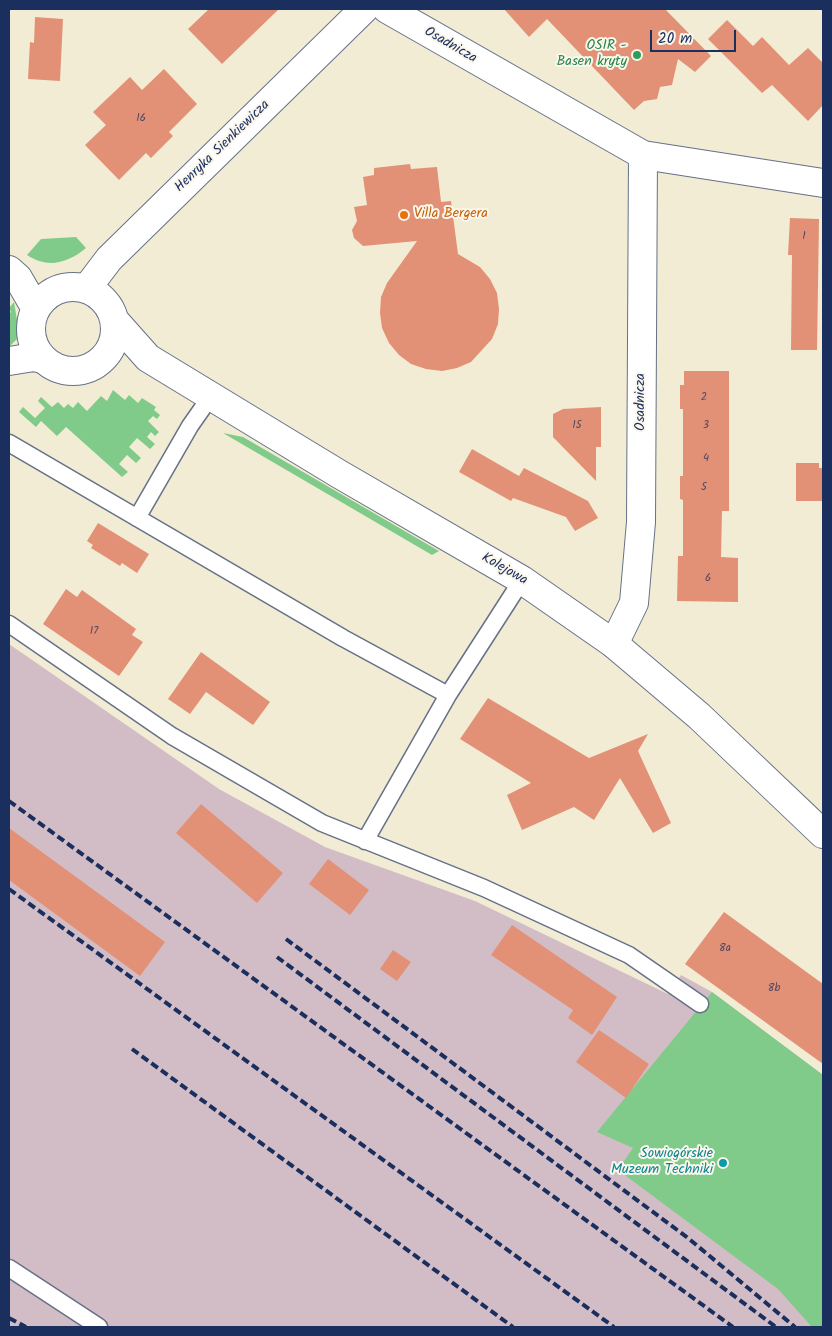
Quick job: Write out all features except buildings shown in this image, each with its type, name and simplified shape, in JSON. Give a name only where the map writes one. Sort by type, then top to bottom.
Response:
[{"type":"street","name":"Henryka Sienkiewicza","points":[[87,288],[109,259],[364,9]]},
{"type":"street","name":"Osadnicza","points":[[387,9],[643,155],[823,183]]},
{"type":"street","name":"Osadnicza","points":[[614,644],[634,603],[642,522],[643,155]]},
{"type":"street","points":[[13,274],[44,300]]},
{"type":"street","points":[[9,361],[17,358],[43,359],[60,368],[80,371],[103,359],[111,349],[116,336],[116,322],[106,302],[98,293],[87,288],[64,287],[44,300],[31,321],[31,335],[35,348],[43,359]]},
{"type":"street","name":"Kolejowa","points":[[116,322],[148,358],[339,474],[522,580],[614,644],[700,716],[823,834]]},
{"type":"street","name":"Kolejowa","points":[[111,349],[148,358]]},
{"type":"lane","points":[[137,518],[190,426],[210,396]]},
{"type":"lane","points":[[9,443],[343,638],[448,695]]},
{"type":"lane","points":[[364,840],[448,695],[522,580]]},
{"type":"lane","points":[[9,624],[172,736],[322,822],[484,888],[629,955],[700,1004]]},
{"type":"lane","points":[[9,1268],[99,1327]]},
{"type":"shaded area","points":[[9,644],[219,789],[325,847],[475,901],[668,994],[681,975],[712,992],[823,1075],[823,1327],[9,1327]]},
{"type":"green space","points":[[76,237],[86,248],[65,260],[50,263],[27,255],[41,239]]},
{"type":"green space","points":[[14,302],[17,320],[17,339],[9,347],[9,314],[11,312],[9,308]]},
{"type":"green space","points":[[113,390],[125,400],[129,395],[138,403],[142,398],[156,407],[154,410],[160,415],[157,419],[153,416],[148,421],[159,432],[155,436],[151,432],[147,437],[155,444],[150,449],[137,438],[129,447],[141,458],[136,463],[127,455],[119,464],[128,472],[122,477],[66,427],[57,436],[41,421],[36,427],[19,412],[23,407],[35,418],[45,408],[38,401],[41,397],[52,407],[58,402],[64,408],[68,404],[73,408],[78,402],[87,411],[101,396],[107,401]]},
{"type":"green space","points":[[223,433],[243,437],[439,551],[432,555]]},
{"type":"green space","name":"Sowiogórskie Muzeum Techniki","points":[[712,992],[823,1075],[823,1327],[812,1327],[778,1289],[618,1170],[633,1148],[597,1132]]},
{"type":"railway","points":[[9,801],[733,1327]]},
{"type":"railway","points":[[9,889],[614,1327]]},
{"type":"railway","points":[[286,939],[688,1238],[795,1327]]},
{"type":"railway","points":[[277,957],[776,1327]]},
{"type":"railway","points":[[132,1049],[513,1327]]},
{"type":"railway","points":[[9,1318],[26,1327]]},
{"type":"place","name":"OSIR - Basen kryty","points":[[637,55]]},
{"type":"place","name":"Villa Bergera","points":[[404,215]]},
{"type":"place","name":"Sowiogórskie Muzeum Techniki","points":[[723,1163]]}]
